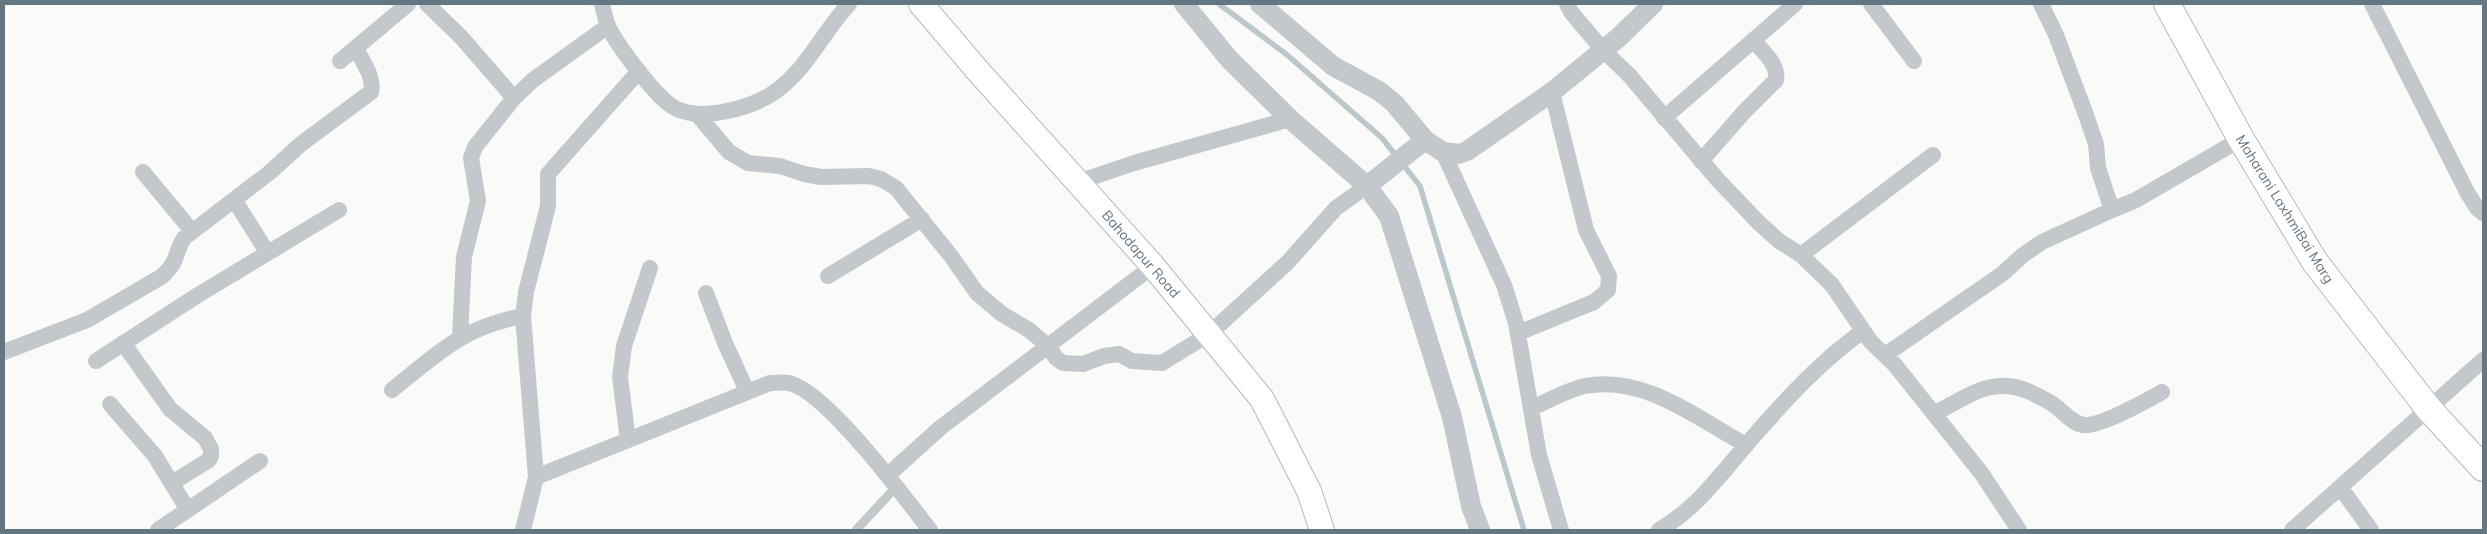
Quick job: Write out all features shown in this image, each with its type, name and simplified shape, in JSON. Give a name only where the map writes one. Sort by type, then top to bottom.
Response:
[{"type":"main road","name":"Bahodapur Road","points":[[921,4],[1153,266],[1262,399],[1310,491],[1322,530]]},
{"type":"main road","name":"Maharani LaxhmiBai Marg","points":[[2167,4],[2242,139],[2315,262],[2428,408],[2483,468]]},
{"type":"street","points":[[340,61],[408,4]]},
{"type":"street","points":[[427,4],[461,37],[514,98]]},
{"type":"street","points":[[602,4],[608,26],[656,92],[674,108],[696,114],[713,114],[738,107],[757,101],[776,91],[797,73],[848,4]]},
{"type":"street","points":[[1184,4],[1229,60],[1290,119],[1374,181],[1389,216],[1410,276],[1452,418],[1471,506],[1480,530]]},
{"type":"street","points":[[1260,4],[1333,66],[1379,90],[1394,103],[1419,144],[1443,152],[1459,154],[1467,151],[1552,92],[1603,50],[1653,4]]},
{"type":"street","points":[[1567,4],[1570,12],[1603,50],[1629,75],[1701,161],[1758,222],[1779,241],[1801,255],[1832,285],[1863,331],[1885,355],[1982,474],[2019,530]]},
{"type":"street","points":[[1664,118],[1795,4]]},
{"type":"street","points":[[1871,4],[1914,61]]},
{"type":"street","points":[[2041,4],[2056,35],[2096,144],[2098,168],[2112,210]]},
{"type":"street","points":[[2372,4],[2467,192],[2477,208],[2483,213]]},
{"type":"street","points":[[460,337],[464,257],[478,201],[471,158],[475,146],[514,98],[533,80],[608,26]]},
{"type":"street","points":[[1701,161],[1744,112],[1776,80],[1777,73],[1773,63],[1753,40]]},
{"type":"street","points":[[4,352],[87,320],[161,277],[171,269],[178,258],[179,246],[192,231],[235,201],[301,144],[371,92],[373,86],[370,77],[356,48]]},
{"type":"street","points":[[523,530],[536,477],[523,316],[526,292],[548,206],[548,174],[639,71]]},
{"type":"street","points":[[1518,333],[1594,302],[1608,290],[1609,276],[1586,230],[1552,92]]},
{"type":"street","points":[[696,114],[729,152],[738,159],[748,163],[780,166],[804,174],[821,177],[869,176],[881,179],[896,188],[922,219],[977,293],[991,306],[1029,330],[1048,346],[1056,358],[1063,363],[1082,364],[1104,356],[1119,354],[1132,361],[1162,363],[1209,334],[1288,262],[1336,208],[1374,181],[1419,144]]},
{"type":"street","points":[[1078,182],[1134,163],[1290,119]]},
{"type":"street","points":[[1885,355],[2002,274],[2022,255],[2042,242],[2144,195],[2242,139]]},
{"type":"street","points":[[1443,152],[1504,286],[1518,333],[1540,455],[1561,530]]},
{"type":"street","points":[[1801,255],[1933,155]]},
{"type":"street","points":[[143,172],[192,231]]},
{"type":"street","points":[[235,201],[267,252]]},
{"type":"street","points":[[96,361],[267,252],[339,210]]},
{"type":"street","points":[[828,276],[922,219]]},
{"type":"street","points":[[892,481],[940,428],[1153,266]]},
{"type":"street","points":[[628,440],[620,377],[624,346],[650,268]]},
{"type":"street","points":[[706,293],[725,343],[747,391]]},
{"type":"street","points":[[392,390],[460,337],[495,321],[523,316]]},
{"type":"street","points":[[1659,530],[1670,524],[1717,480],[1831,354],[1863,331]]},
{"type":"street","points":[[123,343],[170,409],[205,438],[211,449],[212,456],[209,460],[172,483]]},
{"type":"street","points":[[2292,530],[2483,360]]},
{"type":"street","points":[[536,477],[747,391],[770,383],[790,383],[819,401],[892,481],[930,530]]},
{"type":"street","points":[[1934,414],[1980,389],[2006,385],[2021,387],[2056,405],[2079,424],[2088,426],[2128,410],[2162,392]]},
{"type":"street","points":[[1532,408],[1584,386],[1636,388],[1669,400],[1746,446]]},
{"type":"street","points":[[110,404],[155,456],[188,510]]},
{"type":"street","points":[[158,530],[260,461]]},
{"type":"street","points":[[2340,487],[2371,530]]},
{"type":"lane","points":[[856,530],[892,481]]},
{"type":"waterway","points":[[1219,4],[1286,54],[1382,138],[1420,186],[1524,530]]}]
